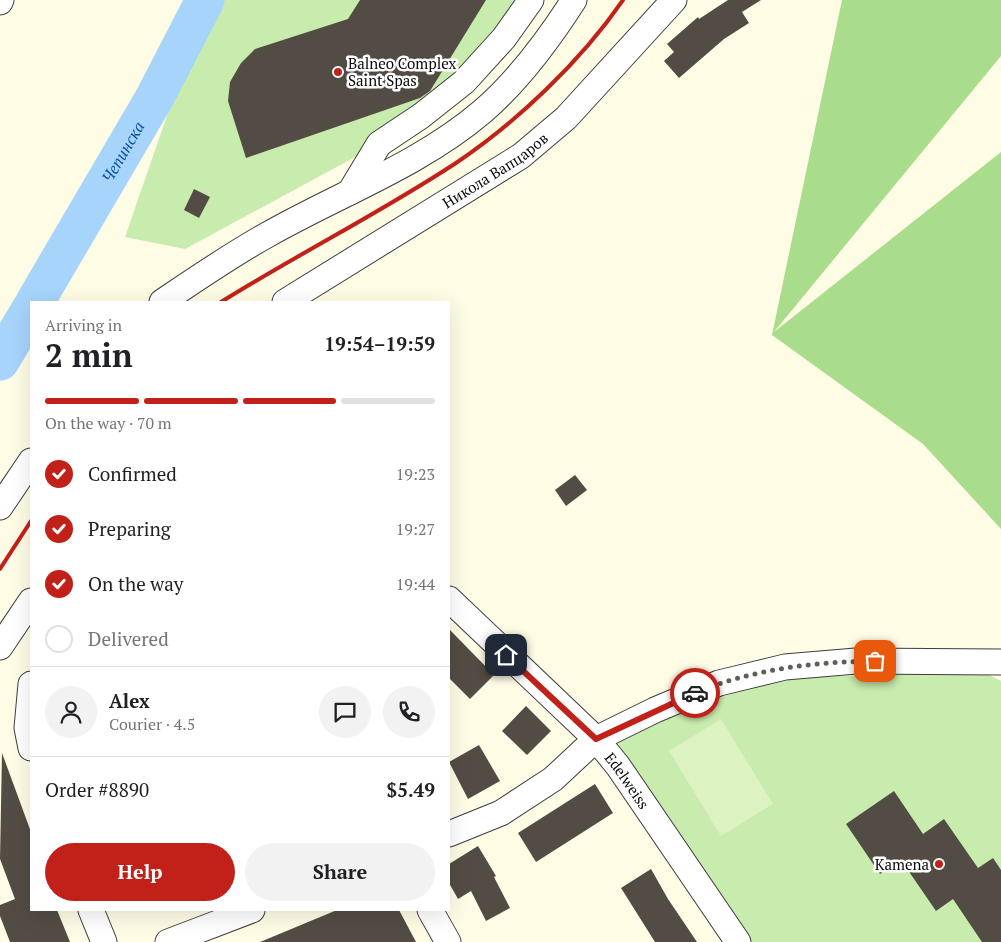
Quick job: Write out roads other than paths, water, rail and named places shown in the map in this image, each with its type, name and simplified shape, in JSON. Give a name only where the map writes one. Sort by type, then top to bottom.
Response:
[{"type":"street","points":[[350,192],[379,144],[421,116],[464,82],[504,38],[531,0]]},
{"type":"street","points":[[163,301],[268,234],[428,150],[484,110],[527,65],[574,0]]},
{"type":"street","name":"Никола Вапцаров","points":[[287,301],[521,156],[566,118],[674,0]]},
{"type":"street","points":[[0,507],[30,462]]},
{"type":"street","name":"Edelweiss","points":[[450,600],[596,739],[618,766],[738,942]]},
{"type":"street","points":[[0,647],[30,602]]},
{"type":"street","points":[[450,834],[501,813],[531,794],[553,779],[596,739],[655,710],[719,683],[785,667],[856,661],[1001,662]]},
{"type":"street","points":[[30,695],[27,728],[30,743]]},
{"type":"street","points":[[91,911],[104,942]]},
{"type":"street","points":[[168,942],[249,911]]},
{"type":"street","points":[[431,911],[448,942]]},
{"type":"waterway","name":"Чепинска","points":[[36,301],[155,97],[205,0]]},
{"type":"waterway","name":"Чепинска","points":[[0,361],[30,311]]},
{"type":"railway","points":[[223,301],[398,199],[479,147],[525,109],[568,68],[623,0]]},
{"type":"railway","points":[[0,569],[30,523]]},
{"type":"place","name":"Balneo Complex Saint Spas","points":[[338,72]]},
{"type":"place","name":"Kamena","points":[[939,864]]}]
